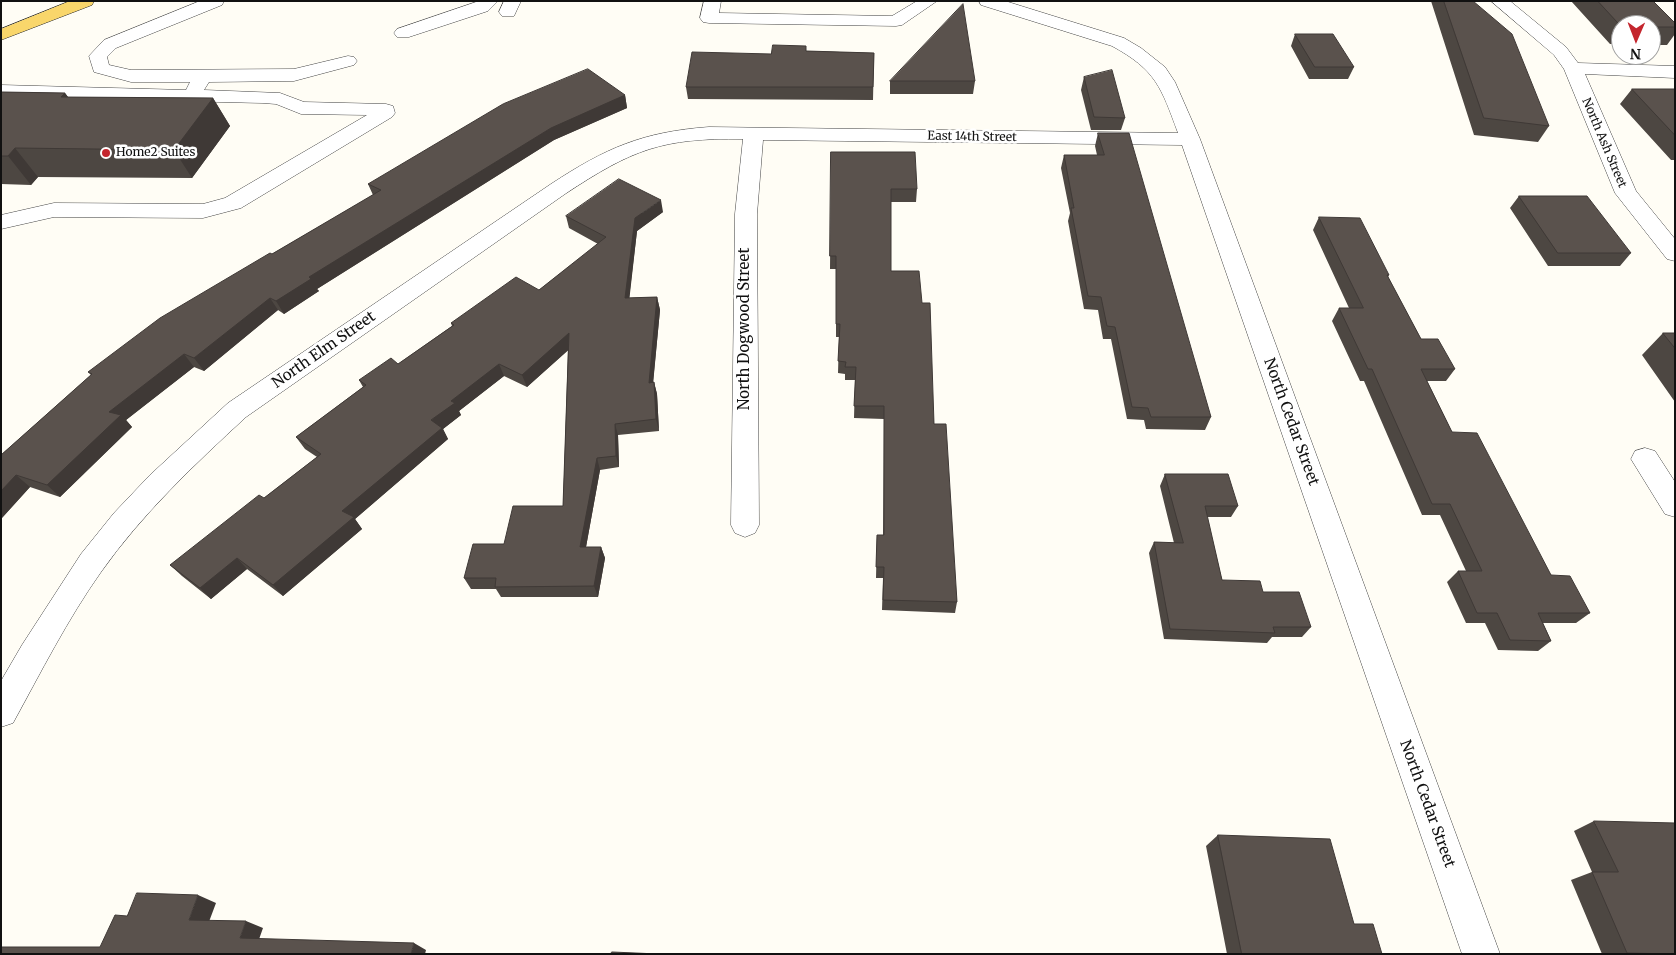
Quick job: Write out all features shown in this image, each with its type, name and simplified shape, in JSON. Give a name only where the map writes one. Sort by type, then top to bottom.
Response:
[{"type":"main road","points":[[1,35],[79,2]]},
{"type":"street","points":[[216,1],[110,44],[98,56],[102,68],[131,76],[294,75],[348,61]]},
{"type":"street","points":[[403,33],[482,7],[490,1]]},
{"type":"street","points":[[713,1],[709,18],[896,21],[929,1]]},
{"type":"street","name":"North Cedar Street","points":[[987,1],[1118,42],[1138,52],[1155,65],[1168,82],[1481,954]]},
{"type":"street","name":"North Ash Street","points":[[1499,1],[1560,51],[1573,68],[1626,193],[1675,254]]},
{"type":"street","points":[[1573,68],[1675,72]]},
{"type":"street","points":[[192,95],[203,76]]},
{"type":"street","points":[[1,91],[280,99],[302,108],[386,110],[385,113],[250,193],[215,209],[203,211],[54,210],[1,222]]},
{"type":"street","name":"North Elm Street","points":[[1,712],[62,607],[91,564],[155,486],[237,410],[600,162],[629,148],[657,140],[709,133],[754,133]]},
{"type":"street","name":"East 14th Street","points":[[754,133],[1190,139]]},
{"type":"street","name":"North Dogwood Street","points":[[745,525],[746,214],[754,133]]},
{"type":"street","points":[[1645,459],[1675,506]]},
{"type":"building","points":[[1444,1],[1473,1],[1512,34],[1549,126],[1484,118]]},
{"type":"building","points":[[1598,1],[1653,1],[1675,23],[1675,27],[1661,27],[1661,15],[1611,15]]},
{"type":"building","points":[[963,4],[975,81],[890,81]]},
{"type":"building","points":[[1295,34],[1333,34],[1354,67],[1315,67]]},
{"type":"building","points":[[773,45],[806,46],[806,51],[874,53],[873,87],[686,87],[692,52],[771,54]]},
{"type":"building","points":[[588,69],[625,95],[551,128],[309,277],[311,279],[276,301],[270,298],[194,358],[184,354],[109,412],[121,415],[47,485],[16,475],[1,491],[1,455],[92,374],[88,372],[160,318],[381,190],[368,184],[503,104]]},
{"type":"building","points":[[1112,70],[1125,118],[1094,117],[1084,77]]},
{"type":"building","points":[[1632,89],[1675,89],[1675,135]]},
{"type":"building","points":[[1,92],[65,93],[61,97],[213,98],[174,150],[15,148],[8,156],[1,156]]},
{"type":"building","points":[[1098,133],[1129,133],[1211,417],[1151,417],[1148,408],[1132,407],[1115,327],[1107,326],[1101,297],[1088,296],[1071,208],[1074,208],[1064,155],[1104,155]]},
{"type":"building","points":[[831,152],[915,152],[917,189],[891,189],[891,271],[919,271],[922,303],[930,303],[934,424],[946,424],[957,602],[883,600],[884,567],[876,567],[877,535],[884,535],[884,406],[854,406],[856,367],[845,367],[846,362],[838,361],[840,324],[836,324],[836,256],[830,256]]},
{"type":"building","points":[[619,179],[661,200],[635,218],[625,298],[657,297],[649,383],[654,382],[656,419],[615,424],[616,456],[597,458],[580,547],[601,547],[594,586],[495,587],[496,578],[464,578],[473,544],[504,544],[513,506],[563,506],[569,333],[522,375],[499,364],[451,401],[455,403],[431,420],[442,428],[342,511],[354,517],[273,585],[237,558],[200,588],[170,565],[259,495],[264,498],[321,454],[296,437],[366,385],[359,380],[391,358],[398,364],[454,325],[451,323],[516,277],[539,290],[606,237],[566,216]]},
{"type":"building","points":[[1519,196],[1587,196],[1631,253],[1558,253]]},
{"type":"building","points":[[1319,217],[1360,218],[1389,275],[1387,275],[1421,339],[1438,339],[1455,369],[1421,369],[1452,432],[1477,433],[1551,575],[1570,576],[1590,613],[1538,613],[1551,641],[1510,640],[1497,613],[1477,613],[1458,571],[1482,571],[1450,504],[1432,504],[1372,369],[1368,369],[1339,308],[1363,308]]},
{"type":"building","points":[[1663,333],[1675,333],[1675,348]]},
{"type":"building","points":[[1165,474],[1228,474],[1238,506],[1205,506],[1222,580],[1260,581],[1263,592],[1299,592],[1311,627],[1273,627],[1275,633],[1170,629],[1154,542],[1183,543]]},
{"type":"building","points":[[1594,821],[1675,823],[1675,954],[1627,953],[1592,872],[1618,872]]},
{"type":"building","points":[[1218,835],[1330,839],[1354,924],[1373,924],[1382,954],[1242,954]]},
{"type":"building","points":[[137,893],[198,895],[189,920],[246,921],[240,938],[414,943],[411,954],[1,954],[1,947],[100,947],[115,915],[127,916]]},
{"type":"building","points":[[612,952],[658,954],[611,954]]},
{"type":"place","name":"Home2 Suites","points":[[106,153]]}]
